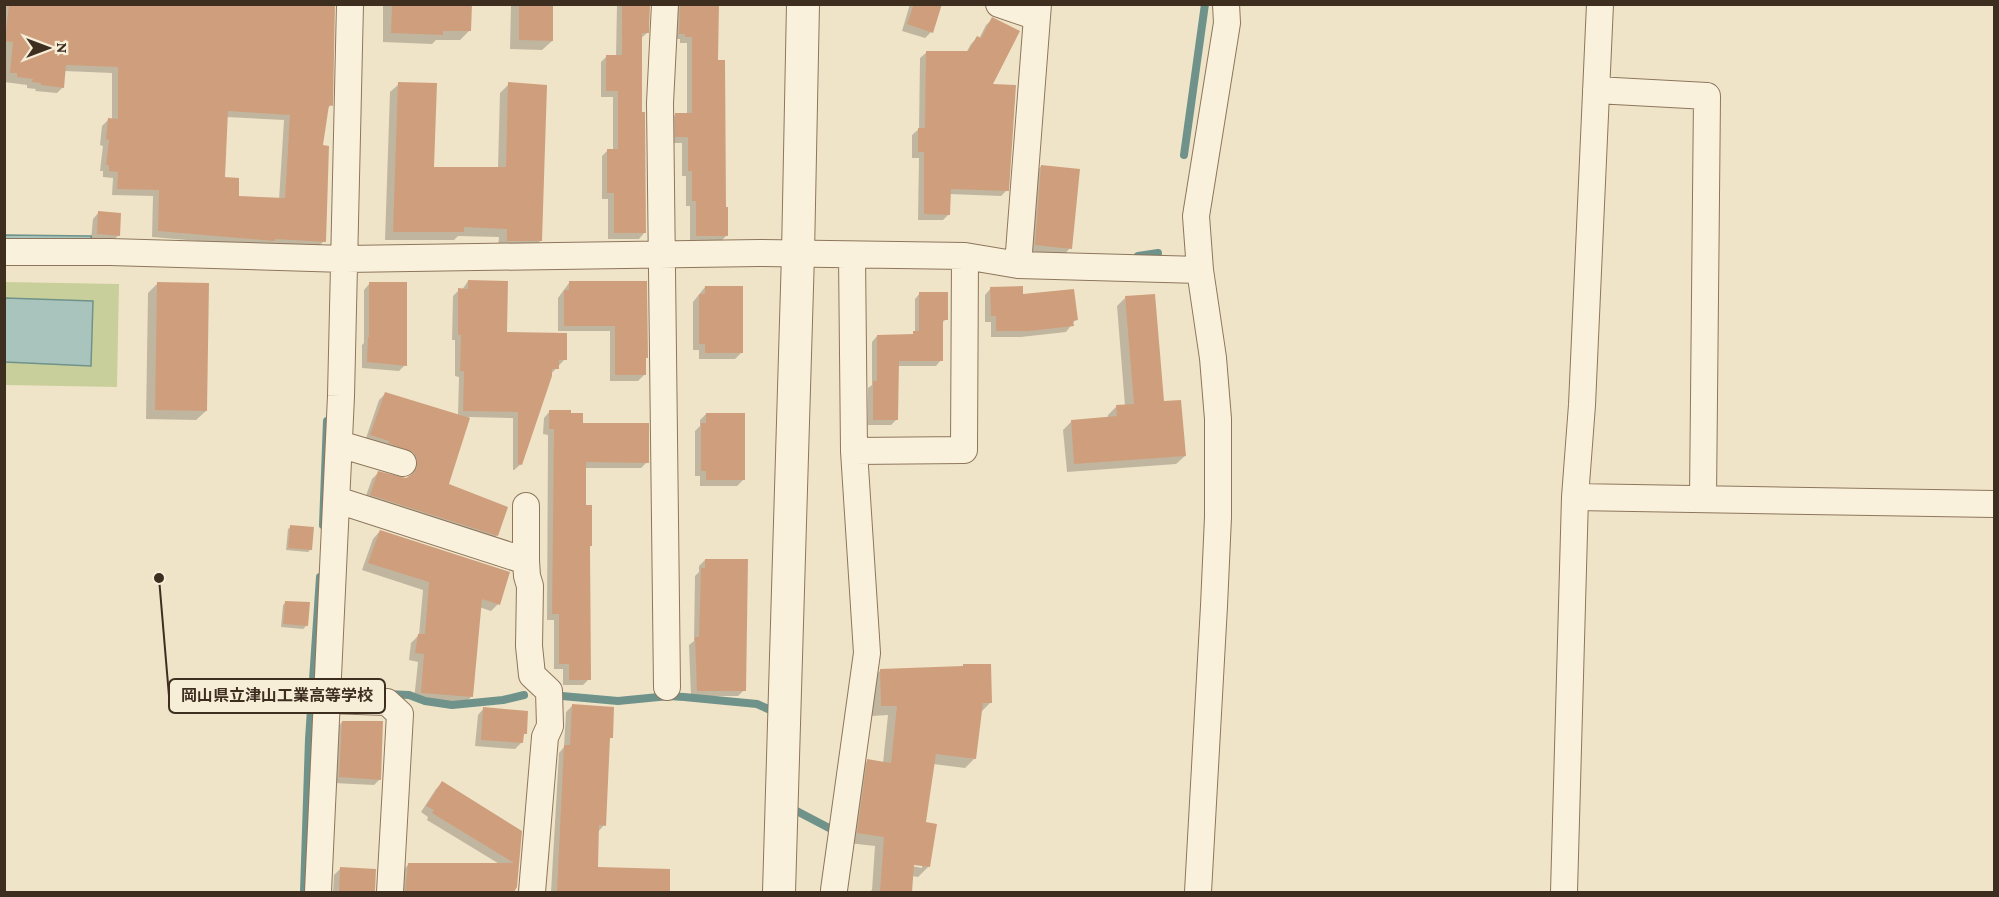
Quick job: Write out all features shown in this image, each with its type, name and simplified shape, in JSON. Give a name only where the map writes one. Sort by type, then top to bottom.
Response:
[{"type":"street","points":[[318,892],[337,500],[350,4]]},
{"type":"street","points":[[665,4],[660,103],[667,687]]},
{"type":"street","points":[[778,892],[798,254],[803,4]]},
{"type":"street","points":[[999,4],[1038,11],[1018,265]]},
{"type":"street","points":[[1198,892],[1218,517],[1218,419],[1213,358],[1200,270],[1196,216],[1227,23],[1226,4]]},
{"type":"street","points":[[1564,892],[1575,497],[1582,405],[1600,4]]},
{"type":"street","points":[[1596,90],[1707,96],[1703,499]]},
{"type":"street","points":[[4,252],[110,252],[345,259],[798,254],[965,256],[1018,265],[1200,270]]},
{"type":"street","points":[[834,890],[867,653],[854,451],[852,255]]},
{"type":"street","points":[[854,451],[964,450],[965,256]]},
{"type":"street","points":[[339,444],[404,463]]},
{"type":"street","points":[[1575,497],[1995,504]]},
{"type":"street","points":[[337,500],[526,561]]},
{"type":"street","points":[[526,506],[526,561],[530,586],[529,646],[532,675],[549,691],[550,726],[545,737],[532,892]]},
{"type":"street","points":[[328,700],[387,702],[400,714],[390,892]]},
{"type":"green space","points":[[5,282],[119,284],[117,387],[5,385]]},
{"type":"water","points":[[5,235],[91,236],[92,249],[5,248]]},
{"type":"water","points":[[5,298],[93,301],[91,366],[5,362]]},
{"type":"building","points":[[9,4],[335,4],[333,106],[329,105],[323,145],[329,146],[326,242],[275,239],[275,241],[158,231],[159,190],[117,189],[118,172],[109,171],[109,165],[106,165],[109,140],[106,139],[108,118],[118,119],[118,67],[66,65],[64,88],[41,85],[41,83],[32,82],[33,79],[17,77],[17,73],[10,73],[13,42],[5,41]],"holes":[[[228,111],[290,115],[285,198],[239,196],[239,178],[225,177]]]},
{"type":"building","points":[[392,4],[472,4],[471,31],[443,31],[443,35],[391,33]]},
{"type":"building","points":[[519,4],[553,4],[553,41],[519,40]]},
{"type":"building","points":[[622,4],[650,4],[649,33],[642,33],[646,233],[614,233],[614,193],[607,193],[607,149],[618,149],[618,91],[606,91],[606,55],[622,55]]},
{"type":"building","points":[[680,4],[719,4],[718,60],[725,60],[728,236],[696,236],[696,201],[692,201],[692,171],[688,171],[688,137],[675,137],[675,113],[692,113],[692,37],[679,34]]},
{"type":"building","points":[[914,4],[942,4],[933,33],[907,24]]},
{"type":"building","points":[[992,17],[1020,31],[993,84],[1016,85],[1009,191],[951,189],[950,215],[924,214],[924,152],[918,152],[918,128],[925,128],[926,51],[968,51],[977,36],[981,38]]},
{"type":"building","points":[[398,82],[437,83],[434,167],[506,167],[508,82],[547,85],[542,241],[507,241],[507,229],[464,227],[464,232],[393,232]]},
{"type":"building","points":[[1041,165],[1080,169],[1072,249],[1035,245]]},
{"type":"building","points":[[98,211],[121,213],[120,236],[97,234]]},
{"type":"building","points":[[468,280],[508,281],[507,332],[567,333],[567,360],[559,360],[559,369],[552,369],[552,376],[522,465],[518,464],[518,412],[463,411],[464,371],[460,371],[461,335],[458,335],[458,288],[468,289]]},
{"type":"building","points":[[569,281],[647,281],[648,358],[646,358],[646,375],[615,375],[615,326],[564,326],[564,290],[569,290]]},
{"type":"building","points":[[157,282],[209,283],[207,411],[155,410]]},
{"type":"building","points":[[369,282],[407,282],[407,366],[367,362]]},
{"type":"building","points":[[705,286],[743,286],[743,353],[705,353],[705,344],[699,344],[699,294],[705,294]]},
{"type":"building","points":[[1023,286],[1023,294],[1074,289],[1078,320],[1073,321],[1074,326],[1029,331],[996,331],[996,316],[991,316],[990,287]]},
{"type":"building","points":[[919,292],[948,292],[948,320],[943,320],[943,361],[899,361],[898,420],[873,420],[873,381],[877,381],[877,335],[913,334],[913,331],[919,331]]},
{"type":"building","points":[[1155,294],[1164,401],[1181,400],[1186,456],[1074,464],[1071,420],[1117,416],[1116,405],[1134,404],[1125,296]]},
{"type":"building","points":[[385,392],[470,418],[449,484],[508,507],[498,536],[370,495],[378,471],[406,478],[414,473],[417,467],[417,459],[413,452],[370,435]]},
{"type":"building","points":[[549,410],[571,410],[571,413],[583,413],[583,423],[649,423],[649,463],[586,462],[586,505],[592,505],[591,680],[569,680],[569,664],[559,664],[559,614],[552,614],[554,429],[549,429]]},
{"type":"building","points":[[706,413],[745,413],[745,480],[706,480],[706,471],[701,471],[701,423],[706,423]]},
{"type":"building","points":[[290,525],[314,527],[312,550],[288,548]]},
{"type":"building","points":[[380,530],[510,572],[500,605],[482,599],[473,697],[421,693],[424,654],[415,653],[418,634],[425,634],[429,582],[368,563]]},
{"type":"building","points":[[705,559],[748,559],[746,691],[697,691],[695,637],[699,637],[701,568],[705,568]]},
{"type":"building","points":[[285,601],[310,602],[308,626],[283,624]]},
{"type":"building","points":[[963,664],[991,664],[992,703],[983,703],[976,759],[936,754],[926,822],[937,824],[930,867],[914,865],[912,892],[880,892],[884,837],[857,833],[867,759],[891,763],[897,706],[881,706],[880,669],[963,666]]},
{"type":"building","points":[[572,704],[614,707],[613,738],[610,738],[606,826],[599,825],[598,867],[670,869],[670,892],[557,891],[564,745],[570,745]]},
{"type":"building","points":[[483,707],[528,711],[527,734],[524,734],[523,743],[481,740]]},
{"type":"building","points":[[342,721],[383,721],[381,780],[339,777]]},
{"type":"building","points":[[442,781],[522,831],[517,887],[514,892],[405,892],[408,863],[514,863],[432,813],[434,810],[426,806]]},
{"type":"building","points":[[340,867],[376,869],[375,892],[339,892]]},
{"type":"waterway","points":[[1184,155],[1205,4]]},
{"type":"waterway","points":[[1138,256],[1158,253]]},
{"type":"waterway","points":[[323,525],[327,421]]},
{"type":"waterway","points":[[304,892],[309,739],[320,577]]},
{"type":"waterway","points":[[386,694],[409,695],[425,701],[452,705],[503,700],[524,695]]},
{"type":"waterway","points":[[562,696],[618,701],[669,696],[684,697],[757,704],[777,713]]},
{"type":"waterway","points":[[789,807],[831,829]]},
{"type":"place","name":"岡山県立津山工業高等学校","points":[[159,578]]}]
